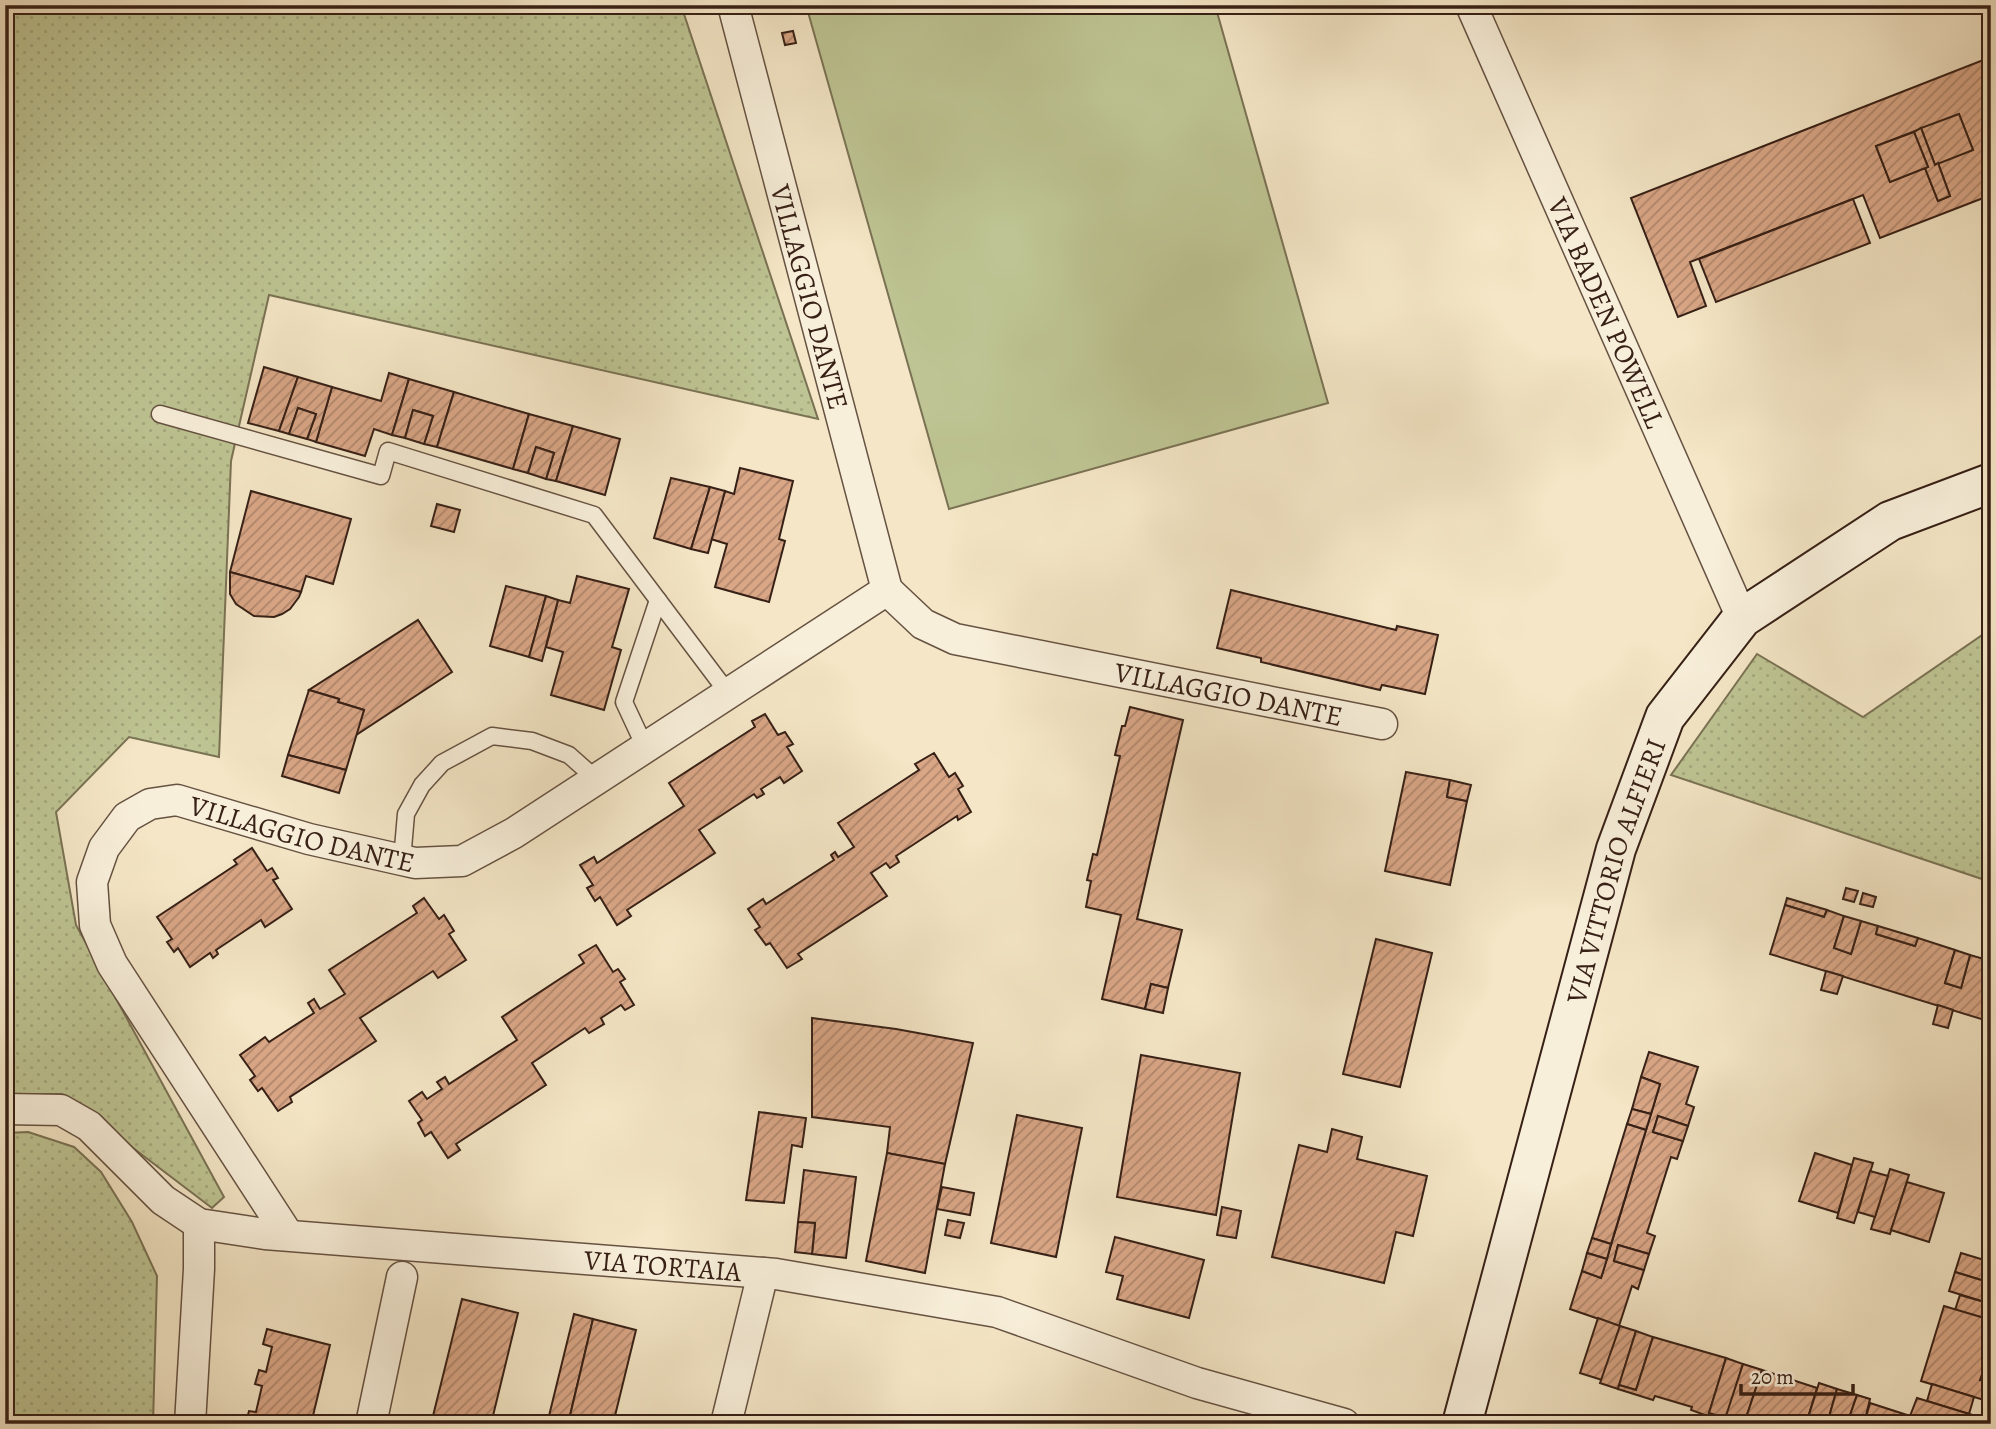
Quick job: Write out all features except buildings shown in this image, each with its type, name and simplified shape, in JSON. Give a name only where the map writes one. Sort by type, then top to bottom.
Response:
[{"type":"street","name":"VILLAGGIO DANTE","points":[[733,5],[887,590],[923,624],[955,639],[1382,724]]},
{"type":"street","name":"VIA BADEN POWELL","points":[[1471,5],[1742,618]]},
{"type":"street","name":"VIA VITTORIO ALFIERI","points":[[1462,1424],[1616,849],[1665,717],[1742,618],[1890,521],[1991,483]]},
{"type":"street","name":"VILLAGGIO DANTE","points":[[288,1236],[113,964],[95,925],[92,882],[104,849],[127,817],[150,804],[177,800],[309,839],[415,863],[463,861],[514,833],[887,590]]},
{"type":"street","name":"VIA TORTAIA","points":[[5,1109],[61,1110],[89,1126],[163,1199],[199,1224],[288,1236],[763,1273],[997,1312],[1197,1383],[1344,1424]]},
{"type":"street","points":[[190,1424],[199,1224]]},
{"type":"street","points":[[726,1424],[763,1273]]},
{"type":"street","points":[[371,1424],[402,1277]]},
{"type":"lane","points":[[160,414],[381,476],[388,451],[594,515],[728,693]]},
{"type":"lane","points":[[645,747],[624,702],[658,600]]},
{"type":"lane","points":[[402,860],[406,814],[422,785],[442,763],[492,736],[532,741],[569,755],[596,779]]},
{"type":"green space","points":[[5,5],[681,5],[818,419],[269,295],[231,461],[219,757],[129,737],[56,812],[76,925],[224,1197],[212,1208],[62,1094],[5,1094]]},
{"type":"green space","points":[[806,5],[1215,5],[1328,403],[949,509]]},
{"type":"green space","points":[[1991,629],[1991,882],[1671,775],[1757,654],[1863,717]]},
{"type":"green space","points":[[28,1132],[74,1147],[101,1172],[132,1222],[157,1276],[153,1424],[5,1424],[5,1133]]}]
